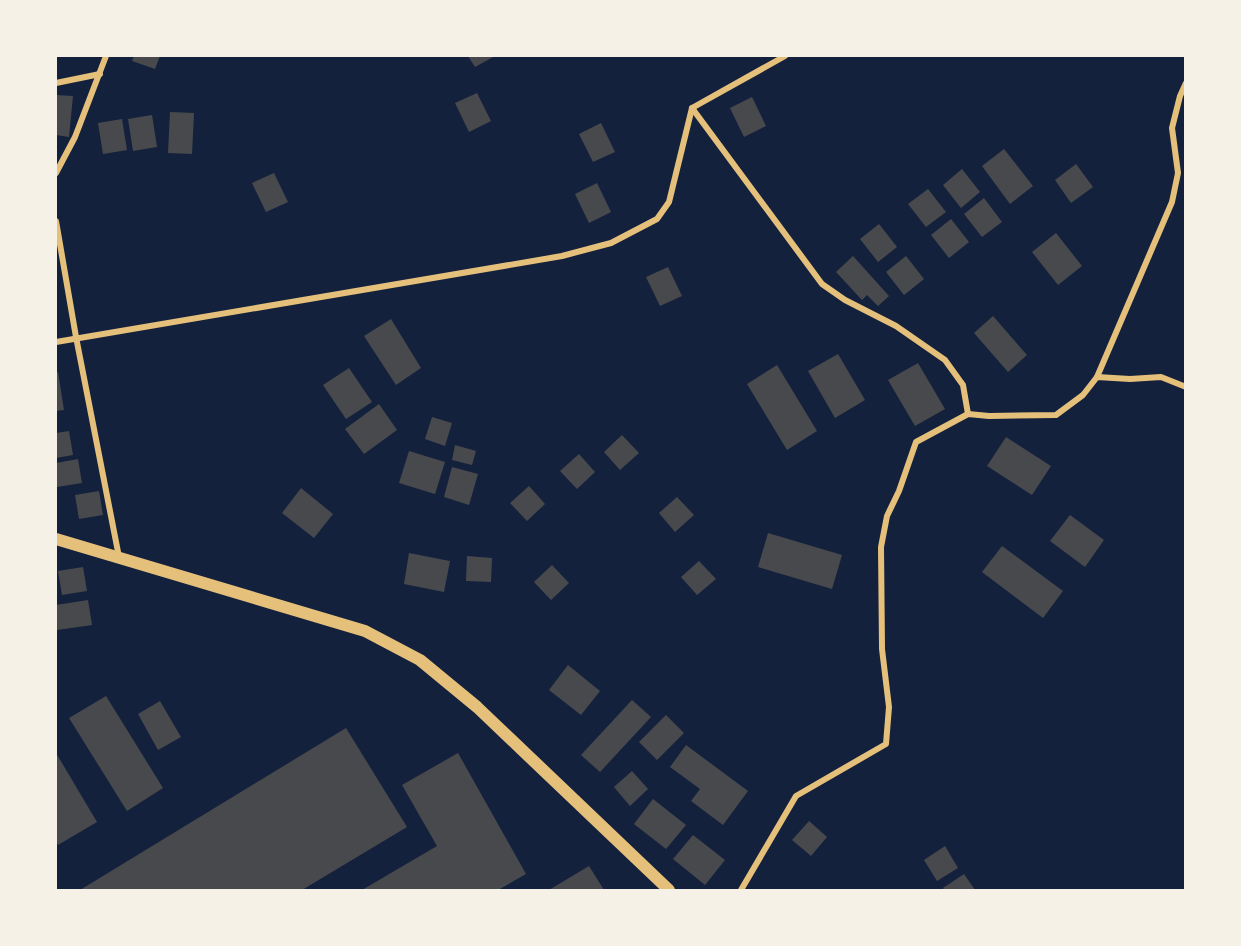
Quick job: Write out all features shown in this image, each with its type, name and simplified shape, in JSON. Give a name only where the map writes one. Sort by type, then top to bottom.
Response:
[{"type":"main road","points":[[56,539],[365,631],[420,660],[477,707],[669,891]]},
{"type":"street","points":[[56,173],[75,137],[106,56]]},
{"type":"street","points":[[56,342],[562,256],[610,243],[657,219],[669,202],[692,108],[785,56]]},
{"type":"street","points":[[56,83],[100,74]]},
{"type":"street","points":[[741,891],[796,796],[886,744],[889,707],[882,649],[881,547],[887,516],[916,442],[968,414],[1056,415],[1083,395],[1097,378],[1172,202],[1178,173],[1172,128],[1185,83]]},
{"type":"street","points":[[692,108],[822,284],[844,300],[896,326],[945,360],[963,386],[968,414]]},
{"type":"street","points":[[56,221],[119,557]]},
{"type":"street","points":[[1097,378],[1161,377],[1185,387]]},
{"type":"building","points":[[134,56],[160,56],[155,69],[132,61]]},
{"type":"building","points":[[468,56],[495,56],[475,67]]},
{"type":"building","points":[[477,93],[491,121],[469,132],[455,103]]},
{"type":"building","points":[[56,95],[73,96],[69,137],[56,135]]},
{"type":"building","points":[[752,97],[766,126],[744,137],[730,108]]},
{"type":"building","points":[[170,112],[194,113],[192,154],[168,153]]},
{"type":"building","points":[[152,115],[157,147],[133,151],[128,119]]},
{"type":"building","points":[[122,119],[127,150],[103,154],[98,123]]},
{"type":"building","points":[[601,123],[615,152],[593,162],[579,134]]},
{"type":"building","points":[[1004,149],[1033,186],[1010,204],[982,166]]},
{"type":"building","points":[[1076,164],[1093,187],[1071,203],[1055,180]]},
{"type":"building","points":[[962,169],[980,192],[961,208],[943,185]]},
{"type":"building","points":[[274,173],[288,202],[266,212],[252,183]]},
{"type":"building","points":[[597,183],[611,212],[589,223],[575,194]]},
{"type":"building","points":[[928,189],[946,212],[926,227],[908,204]]},
{"type":"building","points":[[984,198],[1002,222],[982,237],[964,214]]},
{"type":"building","points":[[951,219],[969,242],[949,258],[931,235]]},
{"type":"building","points":[[879,224],[897,247],[878,262],[860,239]]},
{"type":"building","points":[[1056,233],[1082,266],[1058,285],[1032,252]]},
{"type":"building","points":[[853,256],[889,296],[878,306],[867,295],[862,300],[836,272]]},
{"type":"building","points":[[906,256],[924,279],[904,295],[886,272]]},
{"type":"building","points":[[668,267],[682,296],[660,306],[646,277]]},
{"type":"building","points":[[993,316],[1027,355],[1008,372],[974,333]]},
{"type":"building","points":[[391,319],[421,368],[396,385],[364,336]]},
{"type":"building","points":[[838,354],[865,400],[835,418],[808,371]]},
{"type":"building","points":[[918,363],[945,409],[915,426],[888,380]]},
{"type":"building","points":[[777,365],[817,431],[787,450],[747,384]]},
{"type":"building","points":[[349,368],[372,402],[346,419],[323,385]]},
{"type":"building","points":[[58,372],[64,410],[56,411],[56,373]]},
{"type":"building","points":[[379,404],[397,430],[364,454],[345,429]]},
{"type":"building","points":[[432,417],[452,423],[445,446],[425,439]]},
{"type":"building","points":[[69,431],[73,455],[56,458],[56,433]]},
{"type":"building","points":[[622,435],[639,453],[620,470],[604,452]]},
{"type":"building","points":[[1006,437],[1051,466],[1032,495],[987,466]]},
{"type":"building","points":[[455,445],[476,451],[472,465],[452,460]]},
{"type":"building","points":[[409,451],[445,462],[435,494],[399,483]]},
{"type":"building","points":[[579,454],[595,472],[577,489],[560,471]]},
{"type":"building","points":[[78,459],[82,483],[57,487],[56,463]]},
{"type":"building","points":[[452,467],[478,474],[469,505],[444,497]]},
{"type":"building","points":[[529,486],[545,504],[527,521],[510,503]]},
{"type":"building","points":[[301,488],[333,514],[314,538],[282,513]]},
{"type":"building","points":[[99,491],[103,515],[79,519],[75,495]]},
{"type":"building","points":[[677,497],[694,515],[675,532],[659,513]]},
{"type":"building","points":[[1070,515],[1104,540],[1085,567],[1050,541]]},
{"type":"building","points":[[768,533],[842,555],[832,589],[758,567]]},
{"type":"building","points":[[1002,546],[1063,591],[1043,618],[982,572]]},
{"type":"building","points":[[409,553],[450,561],[444,592],[404,584]]},
{"type":"building","points":[[467,556],[492,558],[491,582],[466,581]]},
{"type":"building","points":[[699,561],[716,579],[697,595],[681,577]]},
{"type":"building","points":[[552,565],[569,583],[551,600],[534,582]]},
{"type":"building","points":[[83,567],[87,591],[62,595],[58,571]]},
{"type":"building","points":[[88,600],[92,625],[57,630],[56,605]]},
{"type":"building","points":[[568,665],[600,691],[581,715],[549,690]]},
{"type":"building","points":[[106,696],[163,788],[127,811],[69,718]]},
{"type":"building","points":[[632,700],[651,717],[600,772],[581,755]]},
{"type":"building","points":[[160,701],[181,737],[158,750],[138,714]]},
{"type":"building","points":[[666,715],[684,733],[657,760],[639,742]]},
{"type":"building","points":[[346,728],[407,827],[302,890],[80,890]]},
{"type":"building","points":[[686,745],[748,791],[723,825],[691,801],[700,789],[670,767]]},
{"type":"building","points":[[56,753],[97,822],[58,845],[56,841]]},
{"type":"building","points":[[458,753],[526,874],[498,890],[362,890],[437,846],[402,785]]},
{"type":"building","points":[[632,771],[648,789],[630,806],[614,787]]},
{"type":"building","points":[[653,799],[686,825],[666,849],[634,824]]},
{"type":"building","points":[[809,821],[827,837],[811,856],[792,840]]},
{"type":"building","points":[[693,835],[725,860],[705,885],[673,859]]},
{"type":"building","points":[[945,846],[958,868],[937,881],[924,860]]},
{"type":"building","points":[[589,866],[604,890],[549,890]]},
{"type":"building","points":[[964,874],[975,890],[945,890],[943,888]]}]
